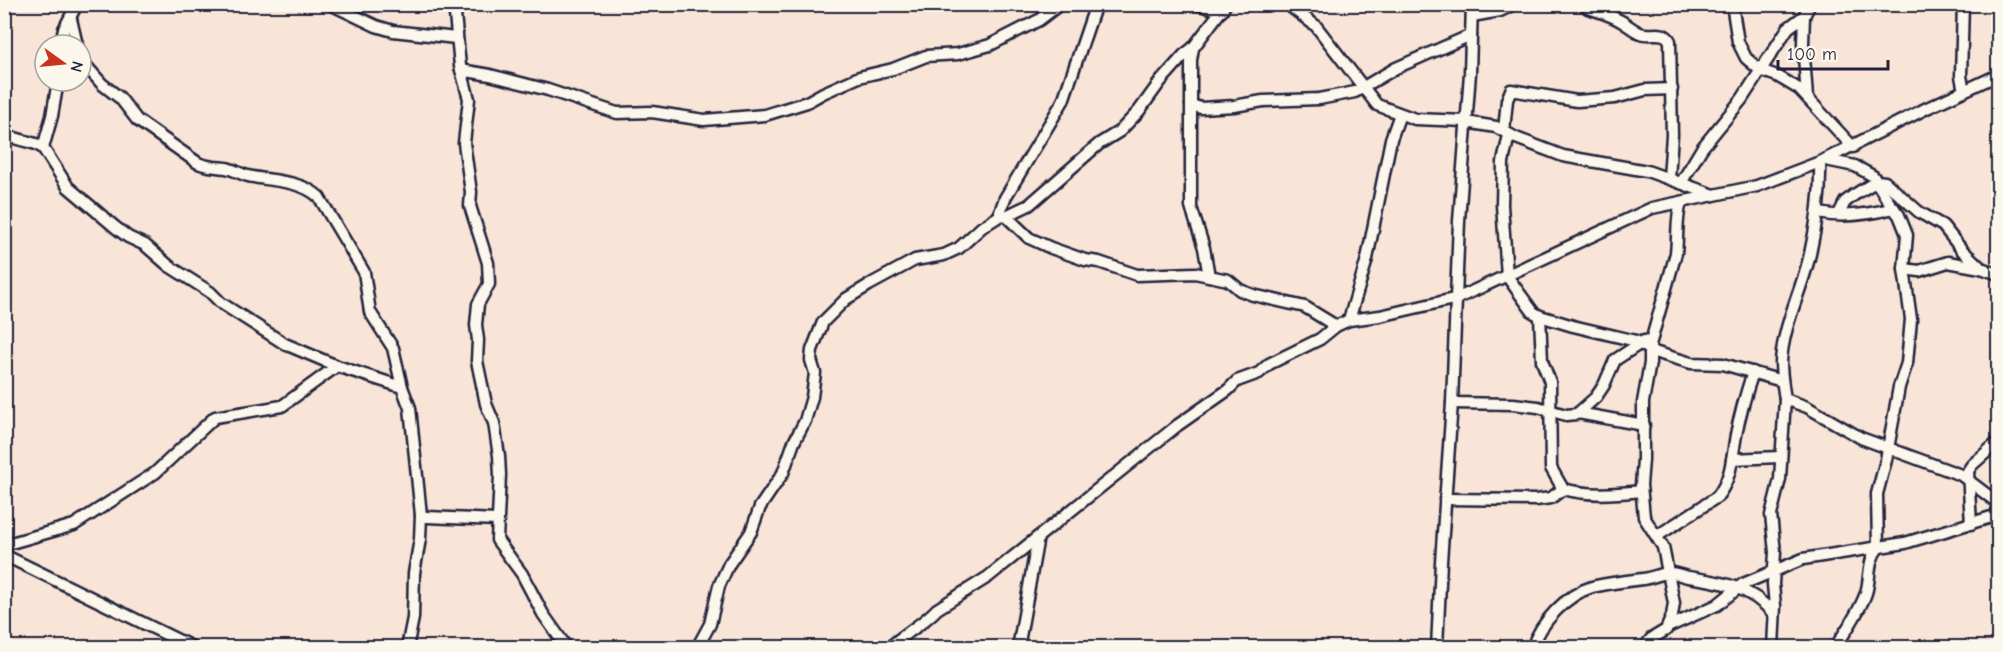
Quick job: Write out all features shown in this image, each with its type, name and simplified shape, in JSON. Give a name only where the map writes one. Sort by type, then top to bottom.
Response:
[{"type":"street","points":[[63,33],[77,4]]},
{"type":"street","points":[[330,4],[376,26],[393,31],[456,38]]},
{"type":"street","points":[[462,70],[548,90],[617,113],[652,112],[704,120],[772,114],[807,102],[860,77],[893,69],[926,57],[969,52],[990,45],[1032,24],[1060,4]]},
{"type":"street","points":[[1096,4],[1063,101],[1005,198],[1000,212],[1024,234],[1039,243],[1137,275],[1195,273],[1228,280],[1240,290],[1253,296],[1305,307],[1336,326]]},
{"type":"street","points":[[697,648],[710,624],[719,586],[729,564],[751,532],[760,507],[783,472],[805,421],[812,397],[815,373],[811,360],[812,350],[823,322],[846,299],[869,285],[915,260],[944,255],[959,248],[982,227],[1029,205],[1099,144],[1120,131],[1139,111],[1160,82],[1193,48],[1224,8],[1196,4]]},
{"type":"street","points":[[1287,4],[1316,26],[1377,105],[1415,119],[1466,122],[1507,132],[1563,156],[1647,171],[1714,195]]},
{"type":"street","points":[[1437,648],[1458,298],[1472,4]]},
{"type":"street","points":[[1585,4],[1588,8],[1619,20],[1643,34],[1668,36],[1672,89],[1669,178]]},
{"type":"street","points":[[1732,4],[1738,42],[1746,58],[1760,70],[1785,80],[1807,97],[1853,147]]},
{"type":"street","points":[[1807,97],[1803,43],[1804,16],[1810,4]]},
{"type":"street","points":[[1964,4],[1961,76],[1964,90]]},
{"type":"street","points":[[1472,16],[1500,11],[1511,5]]},
{"type":"street","points":[[452,6],[456,38],[469,99],[464,143],[471,192],[470,206],[488,263],[489,284],[478,304],[476,316],[478,339],[476,353],[486,404],[494,423],[499,456],[498,544],[522,574],[543,614],[567,648]]},
{"type":"street","points":[[1681,183],[1702,148],[1742,99],[1788,28],[1804,16]]},
{"type":"street","points":[[71,19],[74,33]]},
{"type":"street","points":[[1195,109],[1263,101],[1319,99],[1354,92],[1396,68],[1471,35]]},
{"type":"street","points":[[1193,48],[1195,109],[1191,207],[1204,248],[1209,276]]},
{"type":"street","points":[[93,74],[120,98],[137,120],[198,163],[314,192],[364,272],[370,312],[393,348],[402,387],[410,408],[421,515],[420,539],[414,573],[413,618],[407,648]]},
{"type":"street","points":[[889,648],[937,609],[988,577],[1161,438],[1228,390],[1237,381],[1259,373],[1269,364],[1320,339],[1336,326],[1349,320],[1380,316],[1458,298],[1652,208],[1757,186],[1823,161],[1998,75]]},
{"type":"street","points":[[1672,89],[1645,90],[1615,98],[1577,101],[1511,90],[1507,100],[1507,132],[1503,162],[1502,205],[1506,276],[1525,302],[1540,316],[1615,335],[1691,363],[1723,364],[1782,381]]},
{"type":"street","points":[[43,148],[56,93]]},
{"type":"street","points":[[1349,320],[1367,259],[1391,139],[1400,114]]},
{"type":"street","points":[[4,135],[43,148],[68,187],[128,237],[145,244],[170,266],[210,292],[221,303],[285,344],[337,366],[402,387]]},
{"type":"street","points":[[1823,161],[1855,166],[1874,176],[1899,215],[1907,235],[1904,269],[1911,319],[1907,363],[1899,387],[1876,503],[1878,548],[1870,561],[1866,594],[1835,648]]},
{"type":"street","points":[[1773,648],[1775,552],[1771,515],[1780,479],[1785,399],[1781,362],[1785,339],[1805,273],[1819,213],[1823,161]]},
{"type":"street","points":[[1839,214],[1845,202],[1877,181],[1885,182],[1919,212],[1943,226],[1962,250],[1981,268]]},
{"type":"street","points":[[1668,627],[1674,603],[1669,573],[1663,547],[1644,517],[1641,491],[1643,402],[1652,335],[1676,253],[1678,239],[1676,221],[1681,202]]},
{"type":"street","points":[[1819,213],[1831,215],[1876,213],[1894,208]]},
{"type":"street","points":[[1904,269],[1919,271],[1948,262],[1981,268],[1998,274]]},
{"type":"street","points":[[1540,316],[1542,361],[1550,382],[1551,468],[1563,489]]},
{"type":"street","points":[[1578,413],[1596,397],[1615,360],[1652,335]]},
{"type":"street","points":[[4,545],[74,525],[155,473],[215,417],[282,406],[337,366]]},
{"type":"street","points":[[1657,536],[1717,496],[1724,488],[1730,474],[1745,395],[1753,372]]},
{"type":"street","points":[[1785,399],[1807,407],[1861,438],[1954,472],[1968,479],[1998,503]]},
{"type":"street","points":[[1452,403],[1513,404],[1570,415],[1578,413],[1644,425]]},
{"type":"street","points":[[1971,524],[1968,471],[1998,442]]},
{"type":"street","points":[[1732,459],[1780,457]]},
{"type":"street","points":[[1445,499],[1536,500],[1551,498],[1563,489],[1599,495],[1641,491]]},
{"type":"street","points":[[421,515],[497,520]]},
{"type":"street","points":[[1642,646],[1659,636],[1668,627],[1717,605],[1732,594],[1736,588],[1803,559],[1905,543],[1998,515]]},
{"type":"street","points":[[1018,648],[1038,537]]},
{"type":"street","points":[[4,555],[194,648]]},
{"type":"street","points":[[1532,648],[1548,620],[1577,594],[1591,588],[1669,573],[1710,579],[1736,588],[1756,597],[1774,614]]}]
